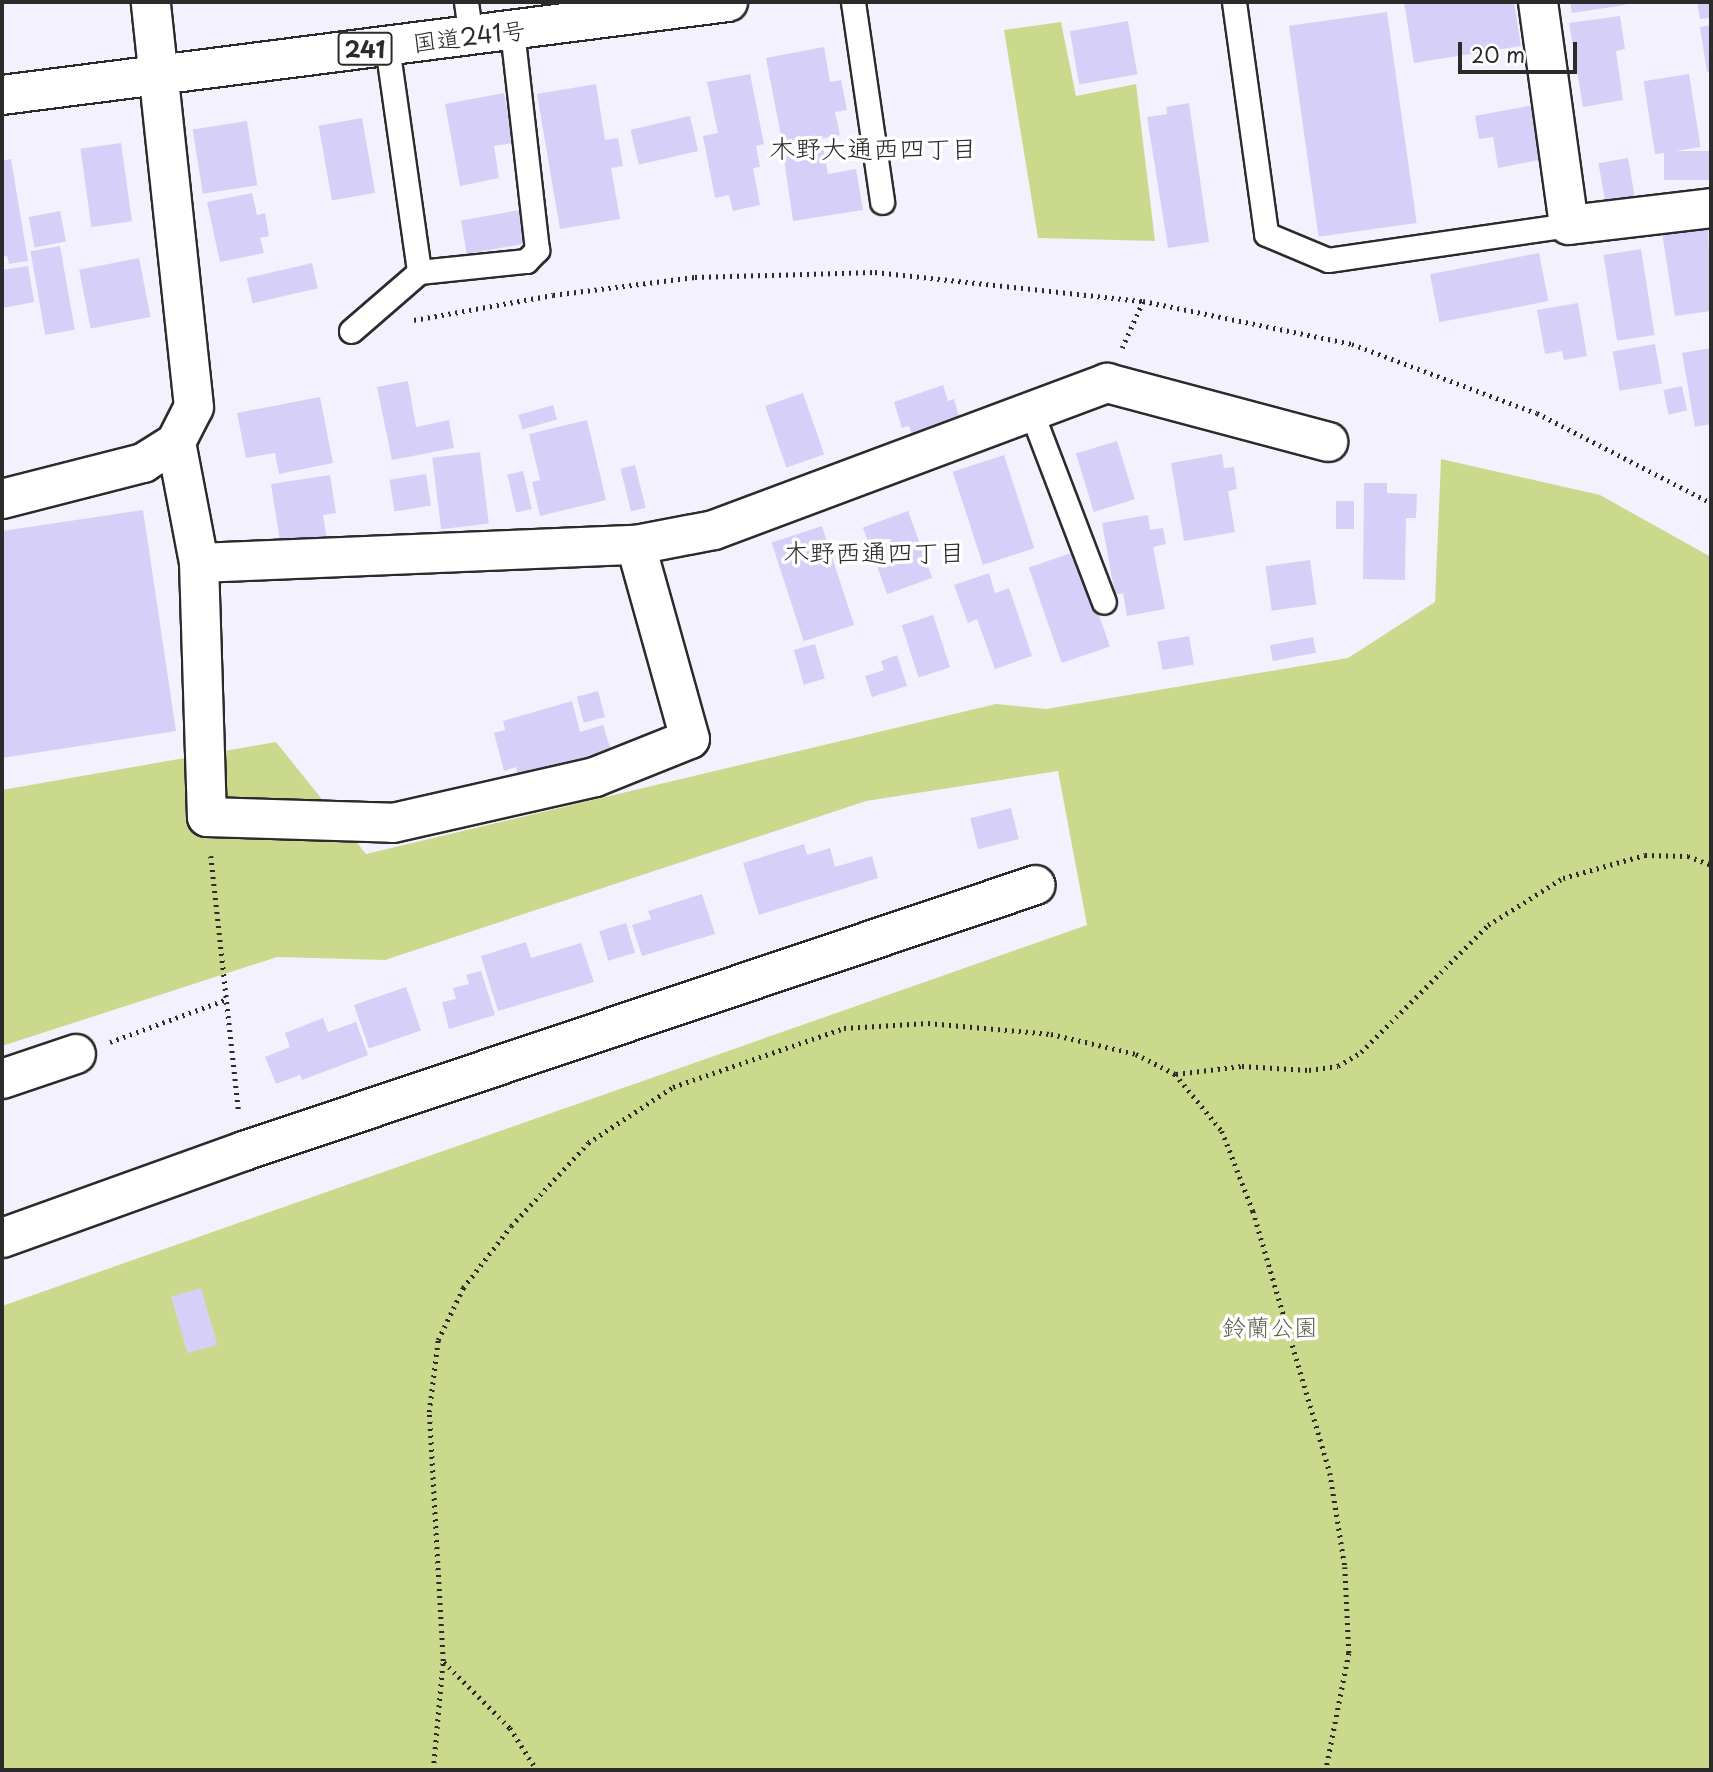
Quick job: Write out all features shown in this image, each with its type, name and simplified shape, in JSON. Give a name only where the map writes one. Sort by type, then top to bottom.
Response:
[{"type":"main road","points":[[2,499],[142,463],[176,442],[194,407],[151,2]]},
{"type":"main road","name":"国道241号","points":[[2,95],[387,46],[468,19],[512,30],[728,2]]},
{"type":"main road","points":[[1538,2],[1569,225],[1711,208]]},
{"type":"main road","points":[[199,563],[636,545],[714,530],[1107,383],[1328,442]]},
{"type":"main road","points":[[176,442],[199,563],[207,817],[393,823],[595,777],[690,739],[636,545]]},
{"type":"main road","points":[[2,1238],[244,1151],[1036,885]]},
{"type":"main road","points":[[2,1079],[76,1054]]},
{"type":"lane","points":[[853,2],[882,202]]},
{"type":"lane","points":[[1234,2],[1266,234],[1328,260],[1569,225]]},
{"type":"lane","points":[[351,331],[419,272],[526,261],[537,250],[512,30]]},
{"type":"lane","points":[[387,46],[419,272]]},
{"type":"lane","points":[[1031,411],[1104,602]]},
{"type":"path","points":[[351,331],[553,295],[695,277],[875,272],[1143,301],[1352,344],[1537,413],[1711,503]]},
{"type":"path","points":[[1107,383],[1143,301]]},
{"type":"path","points":[[207,817],[225,1000],[244,1151]]},
{"type":"path","points":[[1175,1074],[1242,1066],[1309,1070],[1338,1066],[1362,1052],[1488,925],[1563,878],[1645,855],[1688,856],[1711,865]]},
{"type":"path","points":[[76,1054],[225,1000]]},
{"type":"path","points":[[433,1770],[443,1661],[429,1412],[438,1340],[463,1288],[511,1226],[588,1143],[673,1087],[844,1028],[928,1023],[1051,1034],[1136,1054],[1175,1074],[1222,1131],[1253,1211],[1330,1473],[1345,1567],[1349,1653],[1326,1770]]},
{"type":"path","points":[[443,1661],[510,1728],[537,1770]]},
{"type":"green space","points":[[1061,22],[1076,96],[1136,84],[1155,241],[1038,238],[1004,30]]},
{"type":"green space","name":"鈴蘭公園","points":[[1441,459],[1600,495],[1711,557],[1711,1770],[2,1770],[2,1306],[1087,925],[1058,771],[866,801],[385,960],[277,957],[2,1046],[2,790],[276,742],[366,854],[996,704],[1046,709],[1348,658],[1435,602]]},
{"type":"building","points":[[1404,2],[1514,2],[1521,46],[1414,63]]},
{"type":"building","points":[[1570,2],[1624,2],[1625,5],[1572,13]]},
{"type":"building","points":[[1697,2],[1711,2],[1711,18],[1700,19]]},
{"type":"building","points":[[1387,12],[1417,223],[1319,237],[1289,26]]},
{"type":"building","points":[[1620,16],[1625,49],[1616,51],[1623,100],[1583,107],[1569,23]]},
{"type":"building","points":[[1128,21],[1137,74],[1079,84],[1070,31]]},
{"type":"building","points":[[1711,25],[1711,71],[1707,72],[1700,27]]},
{"type":"building","points":[[824,47],[830,82],[841,80],[847,110],[835,112],[840,135],[783,146],[766,58]]},
{"type":"building","points":[[750,74],[764,144],[756,146],[760,167],[753,168],[760,205],[733,211],[729,195],[715,198],[703,136],[718,133],[707,82]]},
{"type":"building","points":[[1689,74],[1701,147],[1655,154],[1644,81]]},
{"type":"building","points":[[596,84],[605,140],[618,138],[623,166],[611,168],[620,219],[560,229],[537,94]]},
{"type":"building","points":[[504,93],[513,143],[494,146],[499,178],[460,186],[445,104]]},
{"type":"building","points":[[1189,103],[1209,242],[1168,248],[1147,117],[1167,114],[1166,107]]},
{"type":"building","points":[[1534,105],[1544,159],[1498,168],[1493,137],[1479,139],[1475,116]]},
{"type":"building","points":[[690,116],[698,151],[639,165],[631,130]]},
{"type":"building","points":[[362,118],[375,193],[332,200],[319,126]]},
{"type":"building","points":[[247,121],[257,185],[203,194],[193,130]]},
{"type":"building","points":[[121,143],[132,221],[91,227],[80,149]]},
{"type":"building","points":[[823,146],[828,174],[856,169],[863,210],[793,221],[783,152]]},
{"type":"building","points":[[1664,151],[1711,151],[1711,180],[1664,180]]},
{"type":"building","points":[[1628,158],[1635,197],[1605,203],[1598,163]]},
{"type":"building","points":[[11,159],[28,261],[9,264],[7,256],[2,257],[2,161]]},
{"type":"building","points":[[252,193],[257,215],[265,213],[269,236],[260,238],[264,253],[220,262],[207,202]]},
{"type":"building","points":[[520,210],[526,243],[467,254],[461,220]]},
{"type":"building","points":[[60,211],[66,241],[35,248],[29,217]]},
{"type":"building","points":[[1708,225],[1711,311],[1675,316],[1662,232]]},
{"type":"building","points":[[60,246],[75,330],[45,335],[30,251]]},
{"type":"building","points":[[1641,249],[1655,335],[1617,341],[1603,255]]},
{"type":"building","points":[[1539,253],[1548,301],[1439,322],[1430,274]]},
{"type":"building","points":[[139,258],[150,317],[91,329],[79,270]]},
{"type":"building","points":[[312,263],[318,288],[253,303],[247,278]]},
{"type":"building","points":[[28,266],[34,302],[2,308],[2,270]]},
{"type":"building","points":[[1578,303],[1587,356],[1564,360],[1562,351],[1545,354],[1537,310]]},
{"type":"building","points":[[1655,344],[1662,383],[1620,391],[1613,351]]},
{"type":"building","points":[[1711,348],[1711,424],[1695,427],[1682,353]]},
{"type":"building","points":[[408,381],[416,427],[449,420],[454,448],[392,460],[377,387]]},
{"type":"building","points":[[943,385],[948,401],[954,399],[961,423],[913,439],[909,426],[902,428],[894,402]]},
{"type":"building","points":[[1682,386],[1687,410],[1669,414],[1663,390]]},
{"type":"building","points":[[803,393],[824,454],[786,467],[765,406]]},
{"type":"building","points":[[320,397],[333,463],[279,474],[275,453],[246,458],[237,413]]},
{"type":"building","points":[[553,405],[557,419],[523,429],[518,415]]},
{"type":"building","points":[[587,420],[606,500],[540,516],[532,482],[540,480],[529,434]]},
{"type":"building","points":[[1117,441],[1135,499],[1094,512],[1076,454]]},
{"type":"building","points":[[480,452],[489,523],[441,529],[432,458]]},
{"type":"building","points":[[1222,454],[1224,468],[1234,467],[1237,489],[1228,491],[1235,532],[1184,541],[1171,463]]},
{"type":"building","points":[[1004,455],[1034,548],[983,565],[953,472]]},
{"type":"building","points":[[635,465],[646,508],[631,511],[620,469]]},
{"type":"building","points":[[523,471],[532,509],[516,513],[507,475]]},
{"type":"building","points":[[426,474],[431,506],[394,511],[389,480]]},
{"type":"building","points":[[330,475],[336,513],[323,515],[327,540],[281,548],[271,484]]},
{"type":"building","points":[[1364,483],[1387,483],[1387,493],[1417,494],[1416,518],[1406,518],[1405,580],[1363,579]]},
{"type":"building","points":[[1336,501],[1354,501],[1354,529],[1336,529]]},
{"type":"building","points":[[143,510],[176,731],[2,758],[2,531]]},
{"type":"building","points":[[908,511],[932,578],[887,594],[863,527]]},
{"type":"building","points":[[1148,515],[1150,530],[1163,528],[1166,544],[1153,547],[1165,609],[1127,616],[1123,593],[1115,595],[1102,523]]},
{"type":"building","points":[[822,526],[854,625],[804,641],[772,542]]},
{"type":"building","points":[[1077,551],[1110,646],[1062,663],[1029,568]]},
{"type":"building","points":[[1310,560],[1316,605],[1272,611],[1265,566]]},
{"type":"building","points":[[989,573],[995,593],[1009,588],[1032,656],[995,669],[977,619],[968,623],[954,585]]},
{"type":"building","points":[[933,615],[950,667],[919,678],[902,625]]},
{"type":"building","points":[[1189,636],[1194,665],[1163,670],[1157,642]]},
{"type":"building","points":[[1313,637],[1316,653],[1273,661],[1270,645]]},
{"type":"building","points":[[815,644],[825,679],[804,685],[794,650]]},
{"type":"building","points":[[897,655],[907,686],[872,697],[865,676],[884,670],[881,661]]},
{"type":"building","points":[[598,691],[605,717],[584,723],[577,697]]},
{"type":"building","points":[[572,701],[580,732],[603,725],[612,754],[519,781],[516,767],[504,771],[494,733],[505,730],[503,721]]},
{"type":"building","points":[[1011,808],[1019,839],[978,849],[970,818]]},
{"type":"building","points":[[804,844],[807,855],[830,848],[835,867],[872,856],[878,878],[759,915],[743,863]]},
{"type":"building","points":[[702,894],[715,934],[642,956],[632,925],[651,919],[648,911]]},
{"type":"building","points":[[626,923],[635,953],[608,961],[599,931]]},
{"type":"building","points":[[526,942],[531,958],[581,943],[594,982],[498,1011],[481,956]]},
{"type":"building","points":[[481,971],[495,1015],[449,1029],[442,1002],[456,999],[453,988],[469,984],[466,975]]},
{"type":"building","points":[[406,987],[421,1030],[369,1048],[354,1005]]},
{"type":"building","points":[[323,1018],[328,1032],[356,1022],[368,1055],[302,1080],[300,1075],[276,1084],[265,1057],[290,1047],[285,1033]]},
{"type":"building","points":[[201,1288],[217,1345],[187,1353],[171,1297]]},
{"type":"district","name":"木野大通西四丁目","points":[[873,148]]},
{"type":"district","name":"木野西通四丁目","points":[[874,552]]}]
